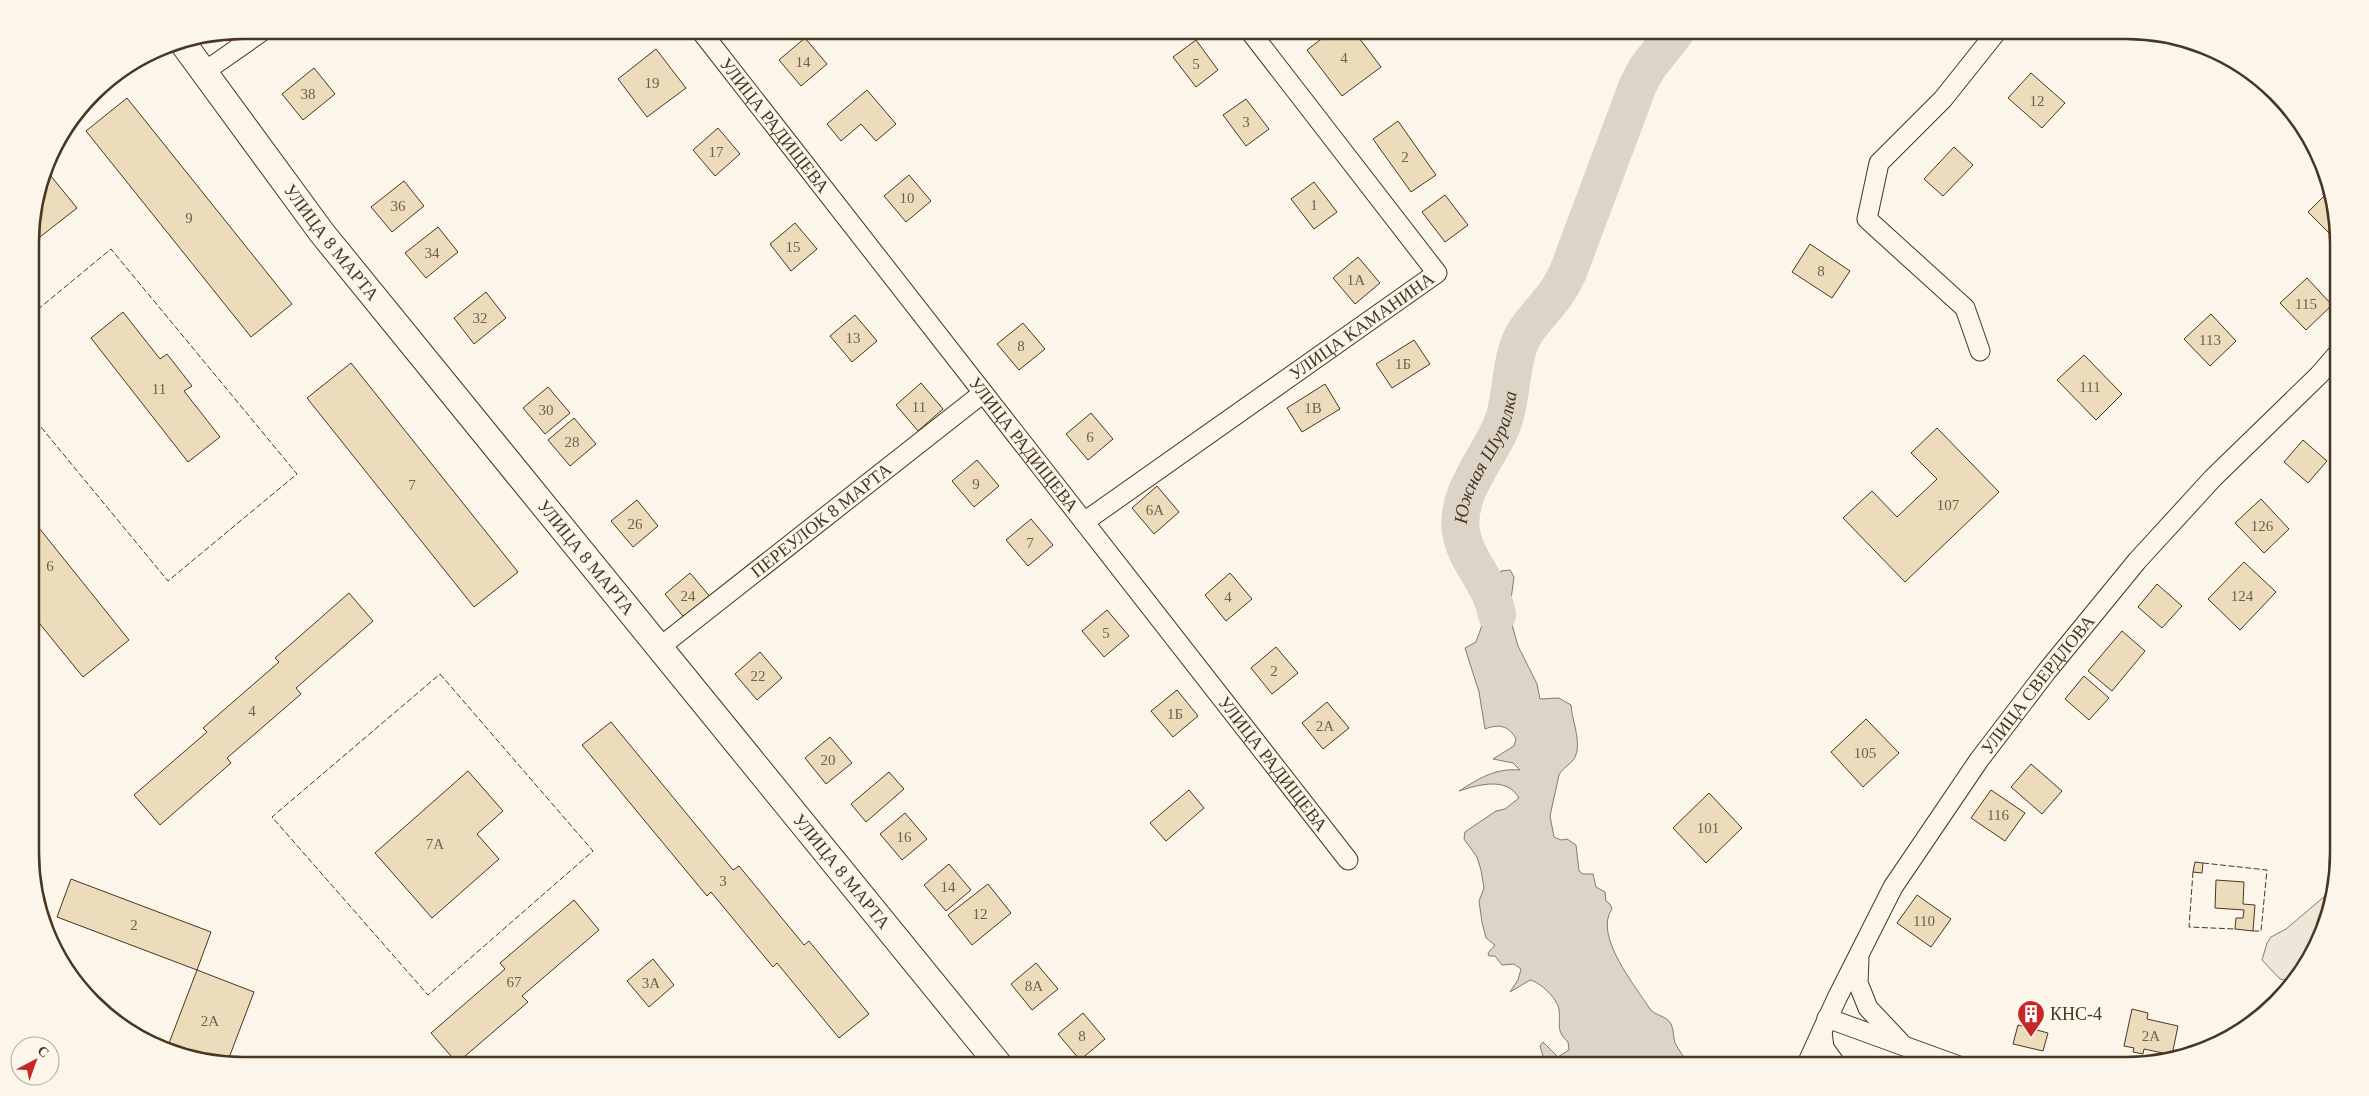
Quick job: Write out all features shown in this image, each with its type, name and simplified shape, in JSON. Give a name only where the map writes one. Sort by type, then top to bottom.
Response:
[{"type":"street","points":[[204,72],[251,39]]},
{"type":"street","name":"УЛИЦА РАДИЩЕВА","points":[[707,39],[1348,860]]},
{"type":"street","name":"УЛИЦА КАМАНИНА","points":[[1084,522],[1437,273],[1256,39]]},
{"type":"street","points":[[1980,351],[1965,308],[1867,220],[1879,163],[1943,99],[1991,39]]},
{"type":"street","name":"УЛИЦА 8 МАРТА","points":[[186,47],[322,233],[993,1057]]},
{"type":"street","name":"УЛИЦА СВЕРДЛОВА","points":[[1810,1057],[1824,1024],[1893,887],[1979,760],[2047,671],[2173,521],[2213,478],[2330,362]]},
{"type":"street","name":"ПЕРЕУЛОК 8 МАРТА","points":[[660,648],[983,393]]},
{"type":"street","points":[[1859,954],[1858,983],[1868,1008],[1905,1046]]},
{"type":"street","points":[[1830,1057],[1824,1048],[1824,1024],[1905,1046],[1935,1057]]},
{"type":"shaded area","points":[[1478,568],[1499,580],[1501,571],[1510,570],[1514,577],[1509,614],[1518,646],[1537,684],[1540,699],[1559,698],[1571,705],[1577,738],[1577,751],[1573,760],[1559,775],[1550,816],[1554,837],[1561,840],[1567,839],[1576,845],[1579,871],[1583,874],[1593,874],[1596,887],[1605,892],[1606,901],[1612,909],[1608,920],[1608,932],[1612,946],[1627,975],[1650,1009],[1671,1024],[1675,1043],[1684,1057],[1558,1057],[1569,1050],[1568,1042],[1560,1031],[1559,1010],[1552,996],[1543,987],[1530,980],[1510,992],[1518,980],[1521,969],[1514,964],[1502,965],[1495,956],[1489,956],[1488,953],[1495,945],[1486,938],[1482,922],[1479,901],[1484,888],[1481,870],[1477,857],[1464,839],[1465,832],[1496,811],[1505,809],[1519,798],[1514,791],[1507,787],[1491,784],[1474,786],[1459,791],[1495,772],[1520,770],[1513,763],[1493,759],[1514,746],[1516,739],[1507,728],[1494,726],[1485,729],[1479,692],[1465,648],[1476,642],[1485,612],[1486,603]]},
{"type":"shaded area","points":[[2325,896],[2315,932],[2296,967],[2286,981],[2280,979],[2262,960],[2267,943],[2271,937],[2286,929]]},
{"type":"shaded area","points":[[1543,1042],[1558,1057],[1543,1057],[1540,1046]]},
{"type":"building","points":[[806,39],[827,64],[801,86],[779,60]]},
{"type":"building","points":[[1321,39],[1360,39],[1381,67],[1342,96],[1307,50]]},
{"type":"building","points":[[1196,40],[1218,70],[1196,87],[1173,57]]},
{"type":"building","points":[[656,49],[686,88],[647,117],[618,79]]},
{"type":"building","points":[[314,68],[335,94],[303,120],[282,94]]},
{"type":"building","points":[[2031,73],[2065,103],[2042,128],[2008,98]]},
{"type":"building","points":[[867,90],[896,124],[876,141],[861,124],[841,141],[827,124]]},
{"type":"building","points":[[127,98],[292,304],[251,337],[86,131]]},
{"type":"building","points":[[1246,99],[1269,129],[1246,146],[1223,115]]},
{"type":"building","points":[[1398,121],[1436,175],[1411,192],[1373,139]]},
{"type":"building","points":[[718,128],[740,154],[715,176],[693,150]]},
{"type":"building","points":[[1954,147],[1973,165],[1943,196],[1924,179]]},
{"type":"building","points":[[50,175],[77,208],[39,238],[40,216]]},
{"type":"building","points":[[909,175],[931,201],[906,222],[884,196]]},
{"type":"building","points":[[404,181],[424,206],[392,232],[371,207]]},
{"type":"building","points":[[1314,182],[1337,212],[1314,229],[1291,199]]},
{"type":"building","points":[[1445,195],[1468,225],[1445,242],[1422,212]]},
{"type":"building","points":[[2324,196],[2329,216],[2330,234],[2308,212]]},
{"type":"building","points":[[795,223],[817,249],[791,271],[770,244]]},
{"type":"building","points":[[438,227],[458,252],[426,278],[405,253]]},
{"type":"building","points":[[1810,244],[1850,271],[1832,298],[1792,272]]},
{"type":"building","points":[[1358,257],[1380,283],[1355,304],[1333,278]]},
{"type":"building","points":[[2307,278],[2330,303],[2330,307],[2306,330],[2280,303]]},
{"type":"building","points":[[486,292],[506,318],[474,344],[454,318]]},
{"type":"building","points":[[123,312],[160,359],[167,354],[192,386],[184,391],[220,437],[188,462],[91,338]]},
{"type":"building","points":[[2211,314],[2236,341],[2210,366],[2184,339]]},
{"type":"building","points":[[855,315],[877,341],[852,362],[830,336]]},
{"type":"building","points":[[1023,323],[1045,349],[1019,370],[997,344]]},
{"type":"building","points":[[1414,340],[1430,364],[1392,388],[1376,364]]},
{"type":"building","points":[[2084,355],[2122,394],[2096,420],[2057,380]]},
{"type":"building","points":[[351,363],[518,572],[474,607],[307,398]]},
{"type":"building","points":[[921,383],[943,409],[918,431],[896,405]]},
{"type":"building","points":[[1325,384],[1340,409],[1302,432],[1287,408]]},
{"type":"building","points":[[548,387],[570,413],[545,434],[523,408]]},
{"type":"building","points":[[1091,413],[1113,439],[1088,460],[1066,434]]},
{"type":"building","points":[[574,418],[596,444],[570,466],[548,440]]},
{"type":"building","points":[[1937,428],[1999,492],[1905,582],[1843,518],[1872,491],[1897,517],[1937,479],[1911,453]]},
{"type":"building","points":[[2303,440],[2327,461],[2308,483],[2284,462]]},
{"type":"building","points":[[977,460],[999,486],[974,507],[952,481]]},
{"type":"building","points":[[1157,486],[1179,512],[1154,534],[1132,508]]},
{"type":"building","points":[[2261,499],[2289,529],[2264,553],[2235,523]]},
{"type":"building","points":[[637,500],[658,526],[633,547],[611,521]]},
{"type":"building","points":[[1031,519],[1053,545],[1028,566],[1006,540]]},
{"type":"building","points":[[39,528],[129,640],[83,677],[39,623]]},
{"type":"building","points":[[2244,562],[2276,592],[2240,630],[2208,599]]},
{"type":"building","points":[[690,573],[712,599],[686,620],[665,594]]},
{"type":"building","points":[[1230,573],[1252,599],[1226,621],[1205,595]]},
{"type":"building","points":[[2157,584],[2182,606],[2162,628],[2138,607]]},
{"type":"building","points":[[349,593],[373,621],[296,688],[301,694],[227,758],[231,763],[160,825],[134,795],[207,732],[203,728],[279,662],[275,658]]},
{"type":"building","points":[[1107,610],[1129,636],[1104,657],[1082,631]]},
{"type":"building","points":[[2122,631],[2145,651],[2112,691],[2088,671]]},
{"type":"building","points":[[1276,647],[1298,673],[1272,694],[1251,668]]},
{"type":"building","points":[[760,652],[782,678],[757,700],[735,674]]},
{"type":"building","points":[[2084,676],[2109,698],[2089,720],[2065,699]]},
{"type":"building","points":[[1177,690],[1198,716],[1173,737],[1151,711]]},
{"type":"building","points":[[1327,702],[1349,728],[1323,749],[1302,723]]},
{"type":"building","points":[[1866,719],[1899,753],[1863,787],[1831,752]]},
{"type":"building","points":[[611,722],[733,870],[739,866],[804,945],[809,941],[869,1014],[839,1038],[777,963],[773,967],[711,892],[707,896],[582,745]]},
{"type":"building","points":[[830,737],[852,763],[826,784],[805,758]]},
{"type":"building","points":[[2031,764],[2062,791],[2042,814],[2011,787]]},
{"type":"building","points":[[468,771],[503,811],[477,834],[499,859],[432,918],[375,853]]},
{"type":"building","points":[[889,772],[904,789],[866,822],[851,804]]},
{"type":"building","points":[[1189,790],[1204,808],[1166,841],[1150,823]]},
{"type":"building","points":[[1991,790],[2025,813],[2005,841],[1971,818]]},
{"type":"building","points":[[1709,793],[1742,828],[1706,863],[1673,828]]},
{"type":"building","points":[[905,813],[927,839],[902,860],[880,834]]},
{"type":"building","points":[[2195,862],[2203,863],[2202,873],[2193,872]]},
{"type":"building","points":[[949,864],[971,890],[946,911],[924,885]]},
{"type":"building","points":[[71,879],[211,932],[197,970],[57,917]]},
{"type":"building","points":[[2216,880],[2244,882],[2243,904],[2255,905],[2253,931],[2235,929],[2236,918],[2243,918],[2244,910],[2215,908]]},
{"type":"building","points":[[988,884],[1011,913],[972,945],[948,915]]},
{"type":"building","points":[[1917,895],[1951,919],[1931,947],[1897,923]]},
{"type":"building","points":[[574,900],[599,930],[522,996],[528,1002],[464,1057],[452,1057],[431,1033],[505,969],[500,963]]},
{"type":"building","points":[[653,959],[674,985],[649,1007],[627,981]]},
{"type":"building","points":[[1036,963],[1058,989],[1032,1010],[1011,984]]},
{"type":"building","points":[[197,970],[254,992],[229,1057],[216,1056],[169,1043]]},
{"type":"building","points":[[2132,1009],[2148,1013],[2147,1019],[2178,1026],[2173,1051],[2164,1053],[2144,1049],[2143,1054],[2133,1052],[2134,1048],[2124,1046]]},
{"type":"building","points":[[1083,1013],[1105,1039],[1084,1057],[1077,1057],[1058,1034]]},
{"type":"building","name":"КНС-4","points":[[2018,1025],[2048,1033],[2043,1051],[2013,1044]]},
{"type":"waterway","name":"Южная Шуралка","points":[[1497,615],[1490,593],[1464,543],[1461,532],[1461,516],[1464,501],[1469,486],[1493,444],[1505,416],[1516,356],[1522,338],[1555,294],[1568,272],[1638,85],[1647,68],[1670,39]]},
{"type":"fence","points":[[39,308],[111,249],[297,474],[168,581],[39,425]]},
{"type":"fence","points":[[440,674],[593,851],[428,995],[272,817],[440,674]]},
{"type":"fence","points":[[2203,863],[2267,870],[2261,931],[2253,931]]},
{"type":"fence","points":[[2193,872],[2189,927],[2235,929]]},
{"type":"place","name":"КНС-4","points":[[2031,1038]]}]
